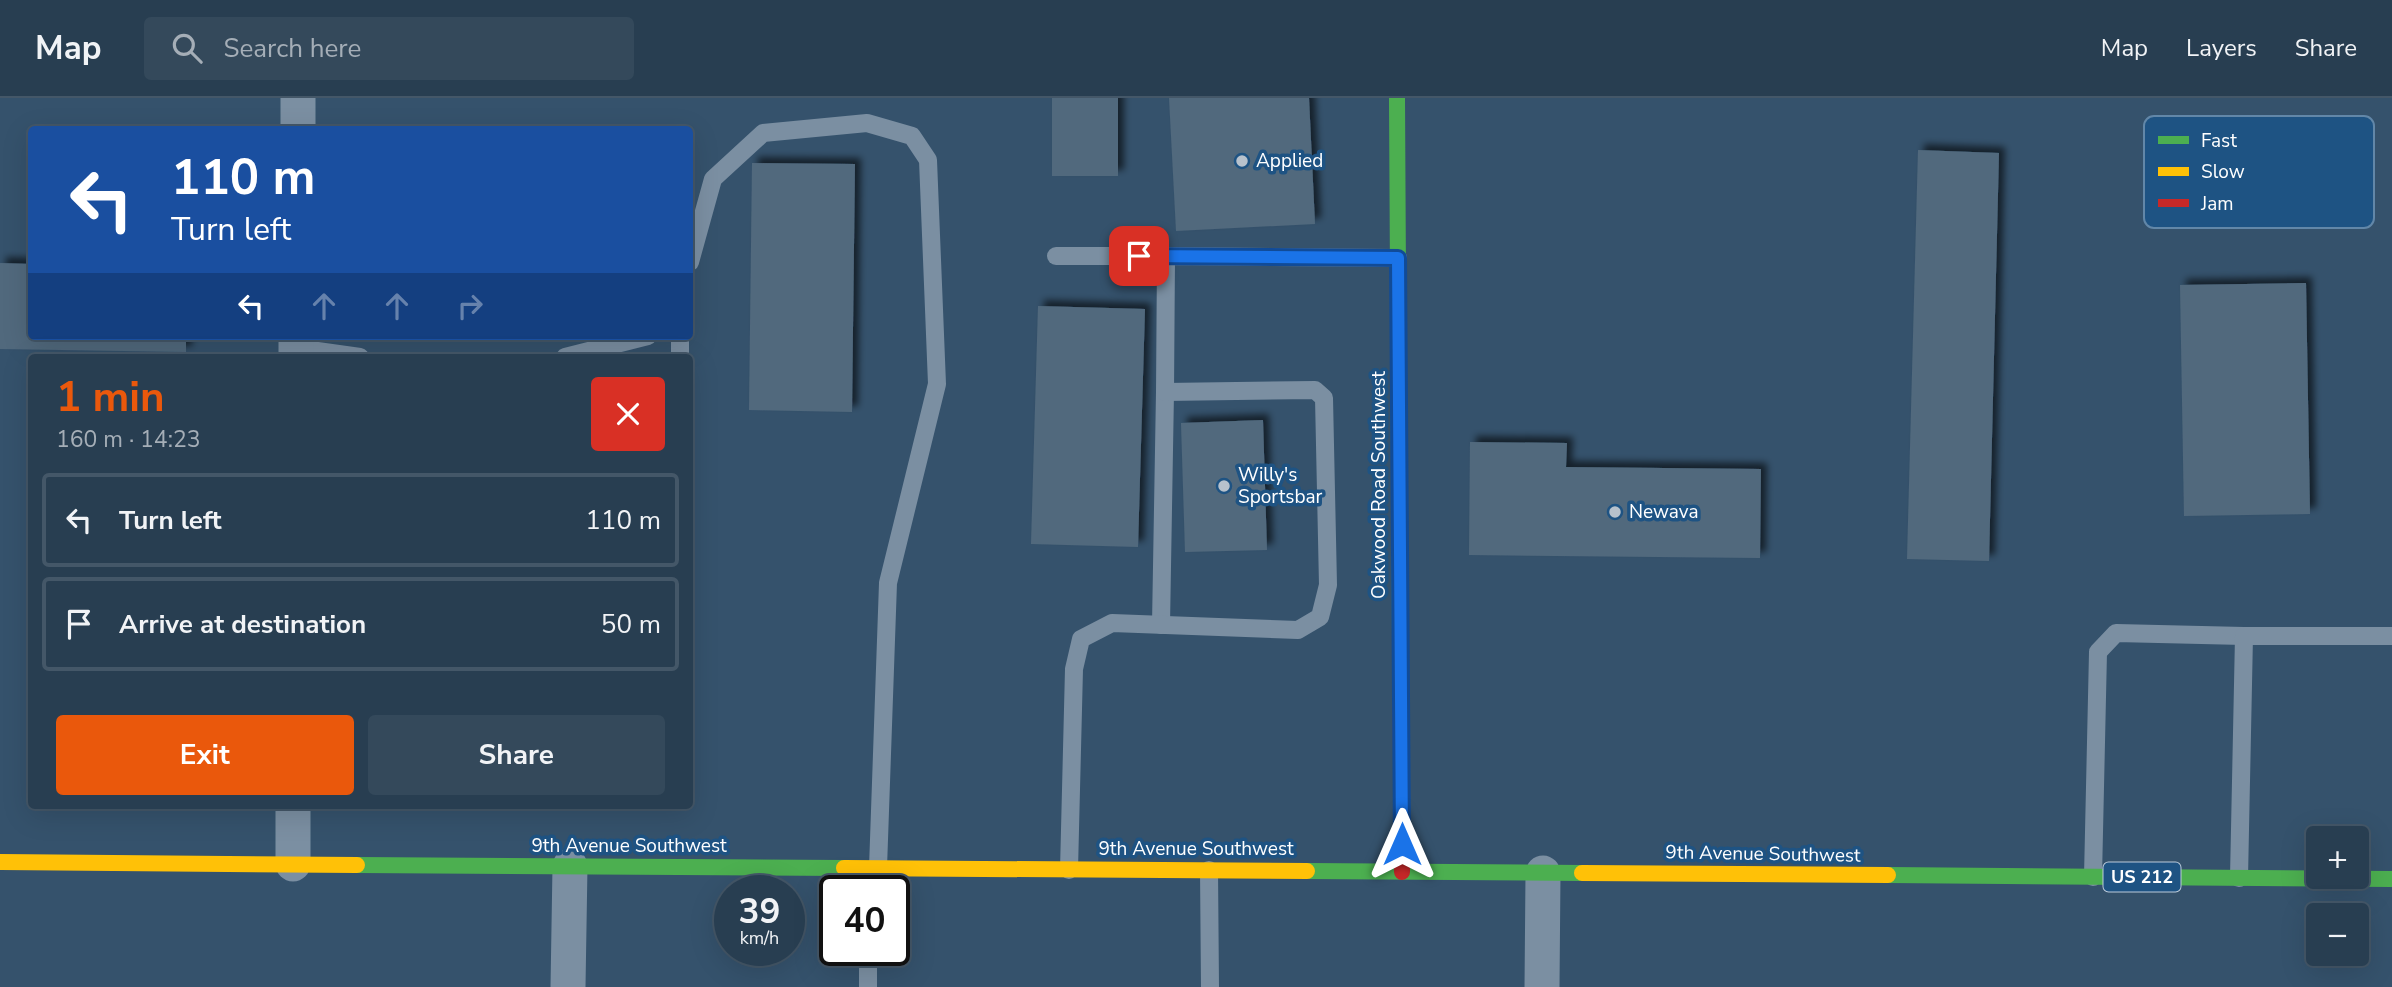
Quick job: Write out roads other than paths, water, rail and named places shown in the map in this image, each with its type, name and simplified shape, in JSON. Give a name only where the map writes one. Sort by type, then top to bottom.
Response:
[{"type":"main road","name":"Oakwood Road Southwest","points":[[1398,98],[1402,872]]},
{"type":"main road","name":"9th Avenue Southwest","points":[[0,862],[2392,879]]},
{"type":"street","points":[[298,98],[298,126]]},
{"type":"street","points":[[293,809],[293,864]]},
{"type":"street","points":[[568,987],[570,866]]},
{"type":"street","points":[[1542,873],[1542,987]]},
{"type":"lane","points":[[693,251],[713,179],[763,133],[867,124],[912,136],[928,159],[937,384],[888,583],[871,875]]},
{"type":"lane","points":[[1056,256],[1398,258]]},
{"type":"lane","points":[[1161,625],[1166,256]]},
{"type":"lane","points":[[577,354],[632,340]]},
{"type":"lane","points":[[296,347],[341,354]]},
{"type":"lane","points":[[1069,870],[1074,669],[1081,639],[1112,623],[1298,630],[1320,617],[1328,585],[1324,398],[1315,390],[1165,392]]},
{"type":"lane","points":[[2093,877],[2098,652],[2116,633],[2392,636]]},
{"type":"lane","points":[[2239,878],[2244,636]]},
{"type":"lane","points":[[1209,870],[1210,987]]},
{"type":"lane","points":[[868,966],[868,987]]},
{"type":"place","name":"Applied","points":[[1242,161]]},
{"type":"place","name":"Willy's Sportsbar","points":[[1224,486]]},
{"type":"place","name":"Newava","points":[[1615,512]]}]
